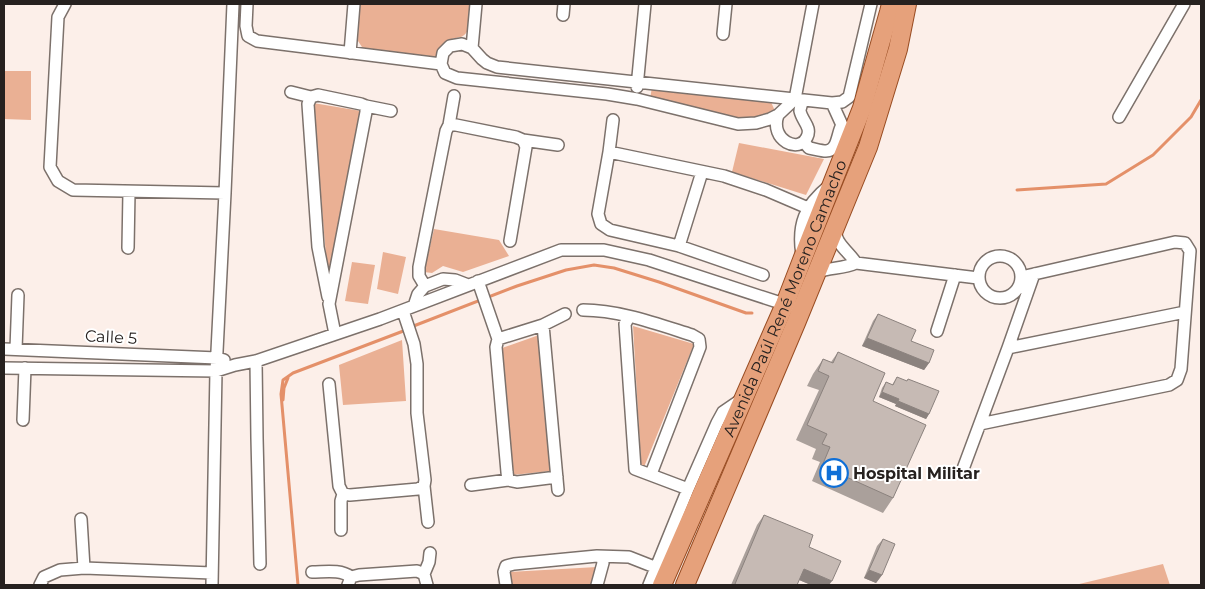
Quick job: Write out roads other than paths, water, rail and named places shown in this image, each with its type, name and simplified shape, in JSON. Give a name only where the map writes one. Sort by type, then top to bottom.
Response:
[{"type":"main road","name":"Avenida Paúl René Moreno Camacho","points":[[684,585],[793,307],[802,260],[832,183],[847,128],[862,108],[891,4]]},
{"type":"main road","name":"Avenida Paúl René Moreno Camacho","points":[[662,585],[744,398],[793,307],[817,272],[868,147],[898,49],[906,4]]},
{"type":"street","points":[[65,4],[58,17],[50,167],[58,181],[74,190],[225,193]]},
{"type":"street","points":[[40,585],[44,577],[60,570],[84,568],[212,579],[216,371],[233,4]]},
{"type":"street","points":[[247,4],[246,26],[248,36],[257,41],[441,64]]},
{"type":"street","points":[[350,53],[354,4]]},
{"type":"street","points":[[472,48],[476,4]]},
{"type":"street","points":[[637,99],[645,4]]},
{"type":"street","points":[[723,34],[726,4]]},
{"type":"street","points":[[778,115],[776,122],[780,137],[786,143],[796,145],[804,142],[808,135],[808,127],[802,117],[799,99],[813,4]]},
{"type":"street","points":[[799,99],[770,119],[756,123],[738,124],[637,99],[607,94],[457,78],[445,73],[441,64],[443,53],[450,46],[462,44],[472,48],[482,59],[497,67],[799,99],[832,103],[842,102],[849,97],[871,4]]},
{"type":"street","points":[[1119,117],[1184,4]]},
{"type":"street","points":[[291,92],[310,97],[318,95],[391,111]]},
{"type":"street","points":[[425,286],[419,276],[419,266],[454,96]]},
{"type":"street","points":[[310,97],[308,104],[318,247],[336,334]]},
{"type":"street","points":[[804,142],[809,148],[826,151],[831,150],[835,145],[839,129],[847,128],[832,103]]},
{"type":"street","points":[[329,304],[366,106]]},
{"type":"street","points":[[613,120],[598,214],[601,224],[610,230],[679,246],[763,275]]},
{"type":"street","points":[[449,125],[456,124],[523,140],[558,145]]},
{"type":"street","points":[[510,242],[526,147],[523,140]]},
{"type":"street","points":[[609,152],[724,176],[766,190],[808,208]]},
{"type":"street","points":[[679,246],[702,172]]},
{"type":"street","points":[[802,260],[800,242],[802,225],[808,208],[818,194],[832,183]]},
{"type":"street","points":[[128,248],[129,192]]},
{"type":"street","points":[[834,229],[838,240],[856,263]]},
{"type":"street","points":[[980,424],[1169,385],[1177,380],[1181,369],[1190,251],[1185,243],[1175,242],[1021,277]]},
{"type":"street","name":"Calle 5","points":[[4,368],[216,371],[256,361],[408,312],[473,283],[560,250],[604,250],[649,260],[793,307]]},
{"type":"street","points":[[1000,256],[1015,262],[1021,277],[1020,285],[1015,292],[1008,297],[1000,299],[985,293],[980,286],[978,278],[984,262],[1000,256]]},
{"type":"street","points":[[817,272],[827,268],[849,266],[856,263],[978,278]]},
{"type":"street","points":[[963,469],[1034,274]]},
{"type":"street","points":[[937,331],[955,275]]},
{"type":"street","points":[[428,522],[417,413],[416,364],[408,312],[425,286],[443,279],[473,283],[482,294],[498,339],[496,347],[508,480]]},
{"type":"street","points":[[16,349],[18,295]]},
{"type":"street","points":[[583,310],[596,310],[640,318],[699,339],[700,347],[650,474]]},
{"type":"street","points":[[1008,348],[1186,312]]},
{"type":"street","points":[[498,339],[542,325],[565,314]]},
{"type":"street","points":[[630,317],[625,324],[636,469],[688,489]]},
{"type":"street","points":[[542,325],[558,490]]},
{"type":"street","name":"Calle 5","points":[[4,349],[217,358],[235,365]]},
{"type":"street","points":[[256,361],[256,438],[260,564]]},
{"type":"street","points":[[23,420],[25,368]]},
{"type":"street","points":[[330,384],[339,486],[343,494],[341,501],[342,530]]},
{"type":"street","points":[[649,585],[717,423],[723,412],[744,398]]},
{"type":"street","points":[[471,485],[508,480],[517,482],[557,477]]},
{"type":"street","points":[[343,494],[418,489],[424,486]]},
{"type":"street","points":[[81,519],[84,568]]},
{"type":"street","points":[[425,580],[430,554]]},
{"type":"street","points":[[506,585],[504,572],[506,566],[514,564],[596,556],[629,557],[656,568]]},
{"type":"street","points":[[596,585],[603,563],[602,557]]},
{"type":"street","points":[[312,572],[345,573],[349,581],[360,575],[417,571],[425,580]]},
{"type":"waterway","points":[[1017,190],[1106,184],[1153,155],[1191,117],[1201,100]]},
{"type":"waterway","points":[[411,327],[517,286],[566,270],[594,265],[614,268],[746,313],[752,313]]},
{"type":"waterway","points":[[298,585],[281,394],[283,380],[293,373],[406,330]]},
{"type":"waterway","points":[[283,400],[284,388],[288,378]]},
{"type":"place","name":"Hospital Militar","points":[[834,473]]}]
